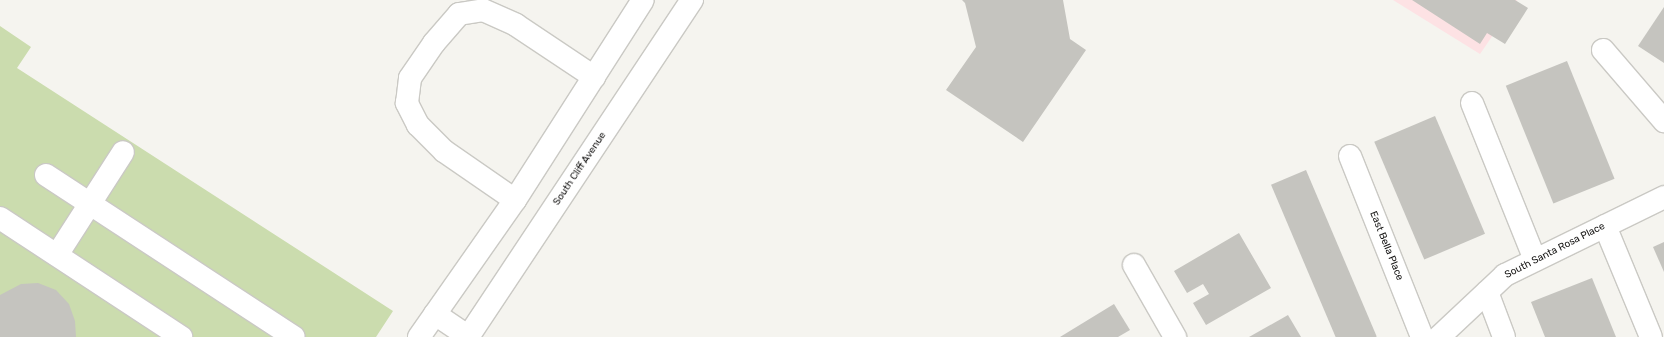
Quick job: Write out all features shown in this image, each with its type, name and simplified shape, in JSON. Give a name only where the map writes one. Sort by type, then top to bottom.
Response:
[{"type":"main road","points":[[419,337],[515,200],[643,0]]},
{"type":"main road","name":"South Cliff Avenue","points":[[468,337],[692,0]]},
{"type":"main road","points":[[515,200],[444,151],[418,124],[407,103],[410,78],[434,43],[459,14],[483,10],[516,24],[594,77]]},
{"type":"main road","points":[[1603,50],[1664,122]]},
{"type":"main road","points":[[1472,103],[1535,260]]},
{"type":"main road","points":[[56,255],[123,152]]},
{"type":"main road","name":"East Bella Place","points":[[1350,156],[1422,337]]},
{"type":"main road","points":[[46,175],[294,337]]},
{"type":"main road","name":"South Santa Rosa Place","points":[[1439,337],[1505,275],[1664,197]]},
{"type":"main road","points":[[0,218],[180,337]]},
{"type":"main road","points":[[1605,226],[1651,337]]},
{"type":"main road","points":[[1134,265],[1174,337]]},
{"type":"main road","points":[[1487,292],[1504,337]]},
{"type":"main road","points":[[435,314],[468,337]]},
{"type":"shaded area","points":[[1393,0],[1517,0],[1480,54]]},
{"type":"green space","points":[[0,26],[31,47],[17,68],[393,311],[376,337],[0,337]]},
{"type":"building","points":[[962,0],[1063,0],[1070,39],[1086,50],[1023,142],[946,90],[976,47],[965,3]]},
{"type":"building","points":[[1412,0],[1515,0],[1528,8],[1505,44],[1487,33],[1480,44]]},
{"type":"building","points":[[1664,7],[1664,63],[1638,46]]},
{"type":"building","points":[[1567,61],[1615,179],[1553,203],[1506,86]]},
{"type":"building","points":[[1435,116],[1485,234],[1424,260],[1374,142]]},
{"type":"building","points":[[1306,170],[1377,337],[1336,337],[1271,185]]},
{"type":"building","points":[[1239,233],[1271,288],[1206,325],[1193,303],[1209,294],[1203,284],[1187,293],[1174,271]]},
{"type":"building","points":[[1664,242],[1664,272],[1653,247]]},
{"type":"building","points":[[1592,278],[1616,337],[1545,337],[1531,302]]},
{"type":"building","points":[[38,283],[56,290],[69,304],[75,321],[76,337],[0,337],[0,295],[21,284]]},
{"type":"building","points":[[1114,304],[1130,330],[1118,337],[1060,337]]},
{"type":"building","points":[[1288,315],[1301,337],[1249,337]]}]
